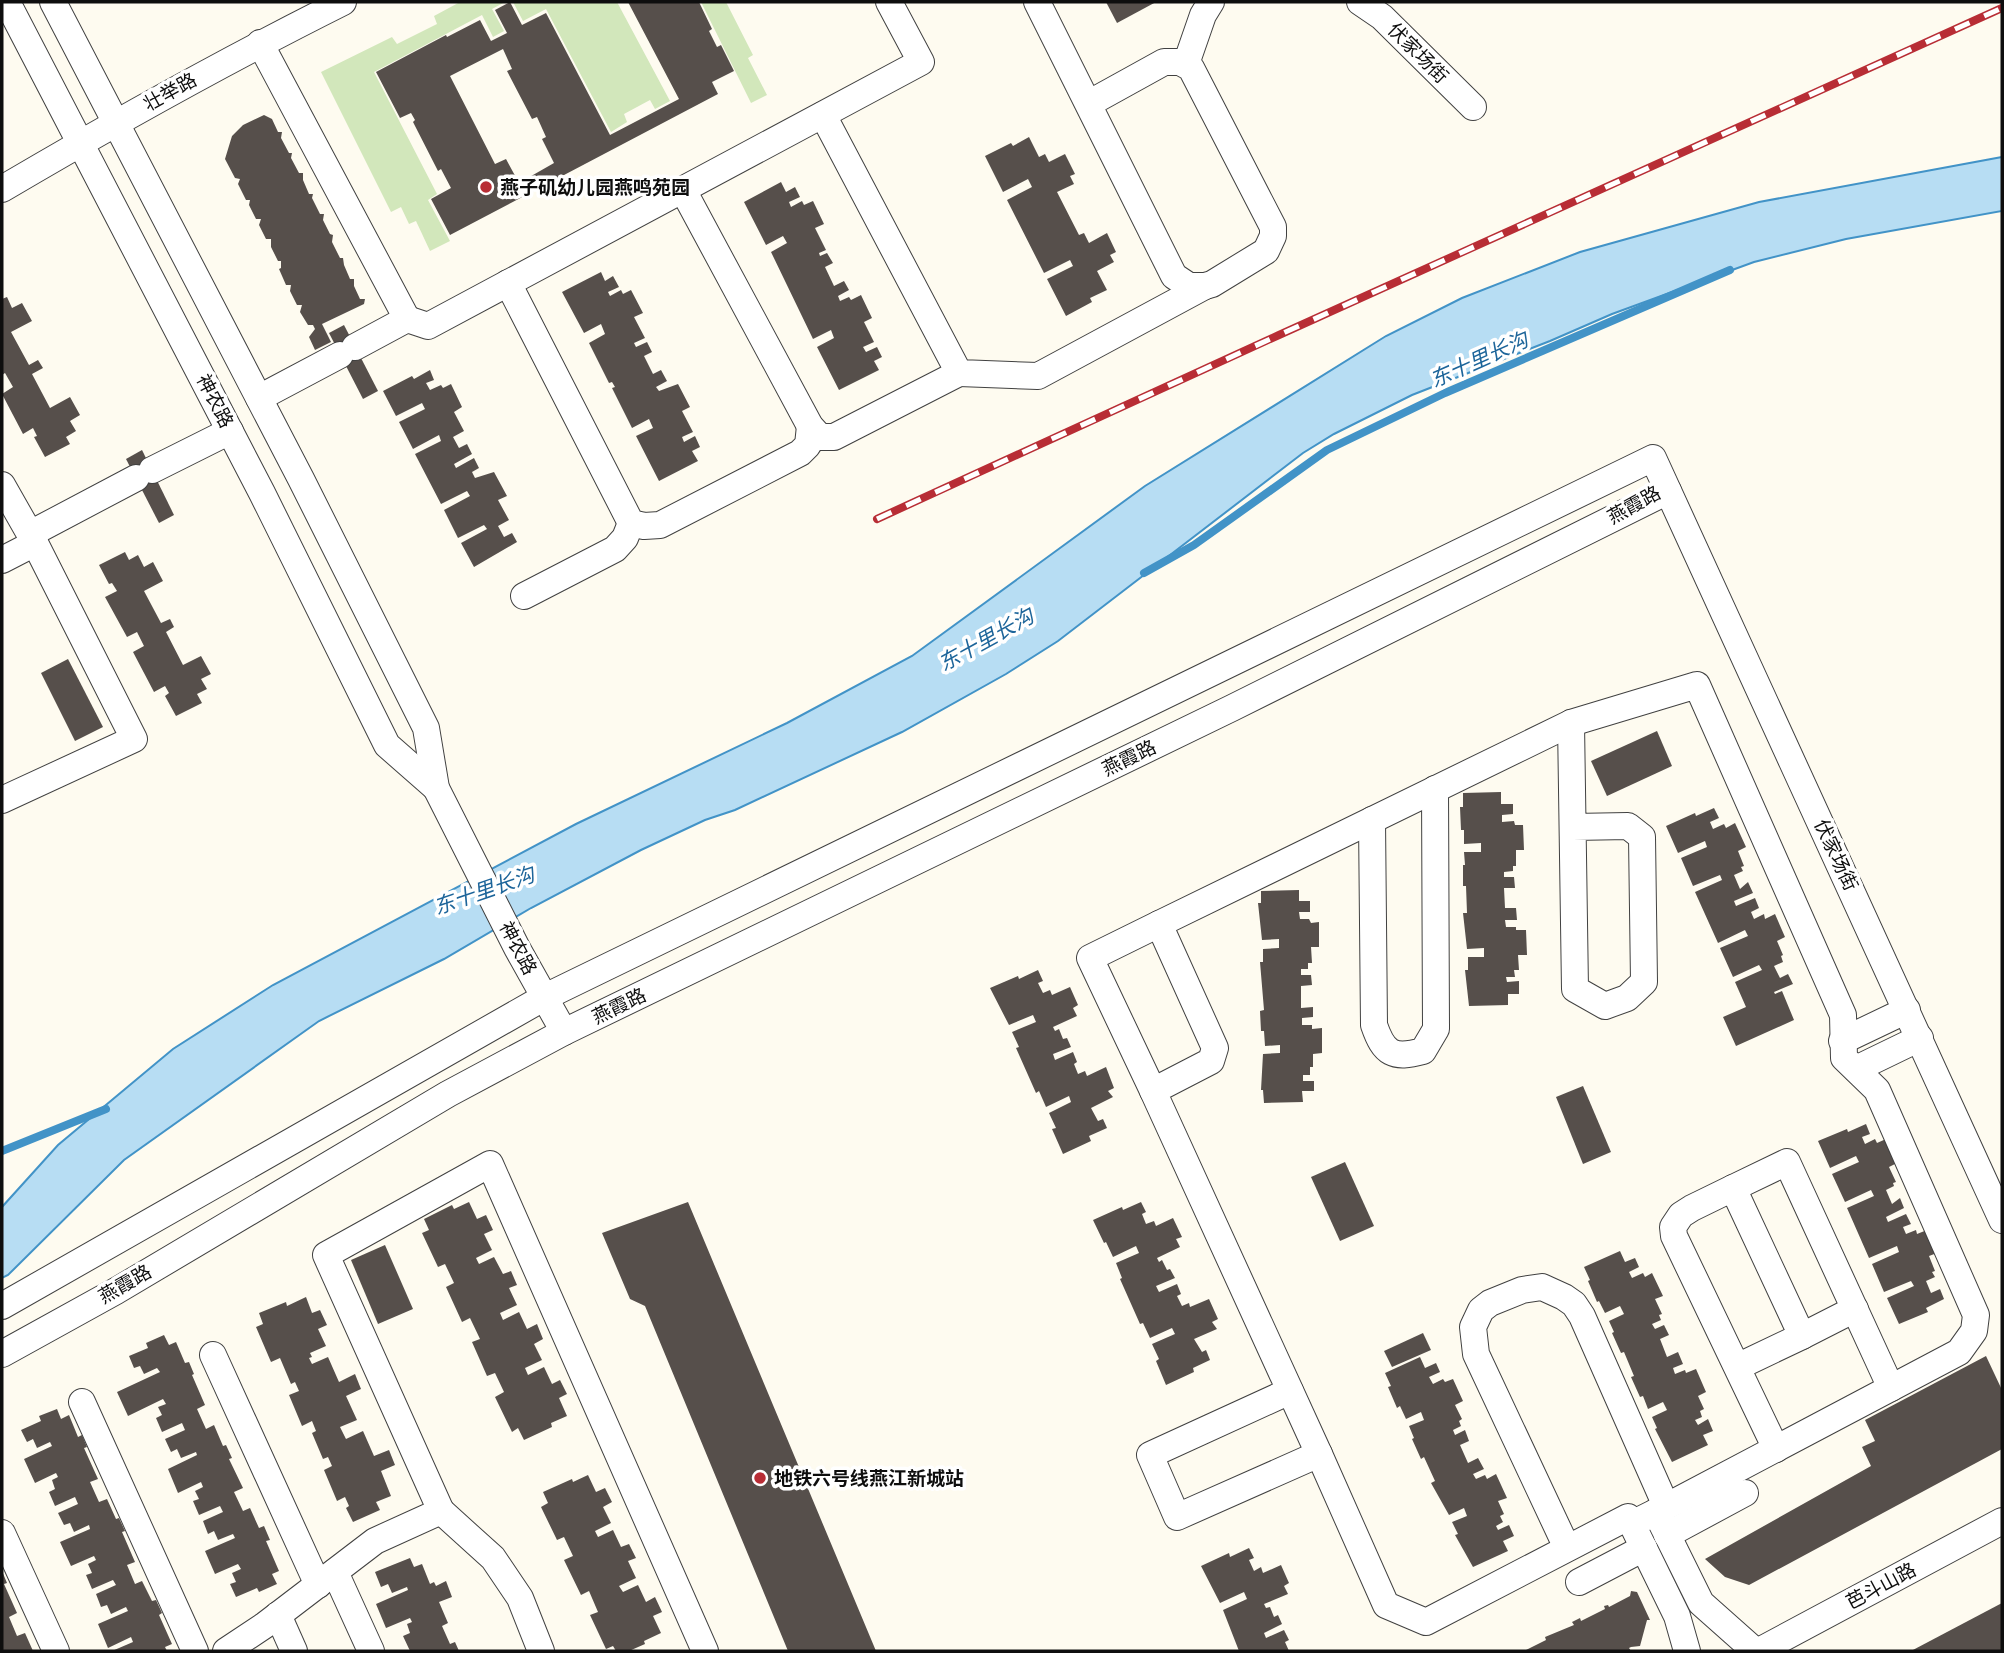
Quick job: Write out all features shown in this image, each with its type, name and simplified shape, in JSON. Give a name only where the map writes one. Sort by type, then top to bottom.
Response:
[{"type":"street","name":"神农路","points":[[7,2],[230,431],[387,745],[436,788]]},
{"type":"street","name":"神农路","points":[[53,2],[259,398],[426,728],[436,788],[517,948],[564,1032]]},
{"type":"street","name":"壮举路","points":[[2,189],[115,122],[260,43],[343,2]]},
{"type":"street","points":[[260,43],[407,319],[428,326],[921,62],[889,2]]},
{"type":"street","points":[[1037,2],[1174,276],[1189,286],[1205,286]]},
{"type":"street","points":[[1186,64],[1203,15],[1211,2]]},
{"type":"street","name":"伏家场街","points":[[1360,2],[1382,17],[1473,107]]},
{"type":"street","points":[[683,190],[810,426],[820,438],[834,437],[958,373],[1038,376],[1260,257],[1270,244],[1273,227],[1195,73],[1186,64],[1164,62],[1088,104]]},
{"type":"street","points":[[822,115],[958,373]]},
{"type":"street","points":[[508,283],[631,523],[625,538],[615,549],[524,596]]},
{"type":"street","points":[[259,398],[407,319]]},
{"type":"street","points":[[631,523],[660,525],[800,453],[808,445],[810,426]]},
{"type":"street","points":[[2,560],[32,539],[144,474],[230,431]]},
{"type":"street","name":"燕霞路","points":[[2,1306],[545,997],[1653,458],[1668,491],[1220,714],[564,1032],[448,1094],[116,1291],[2,1354]]},
{"type":"street","points":[[2,485],[134,739],[2,800]]},
{"type":"street","name":"伏家场街","points":[[1668,491],[2002,1220]]},
{"type":"street","points":[[1578,1582],[1638,1536],[1663,1518],[1776,1448],[1959,1352],[1974,1331],[1976,1315],[1877,1090],[1844,1058],[1843,1015],[1697,685],[1571,723],[1090,958],[1386,1605],[1426,1622],[1628,1517],[1638,1536],[1677,1616],[1687,1651]]},
{"type":"street","points":[[1571,723],[1575,989],[1605,1006],[1627,998],[1644,982],[1642,837],[1628,827],[1573,827]]},
{"type":"street","points":[[1372,820],[1374,1025],[1380,1042],[1390,1052],[1405,1056],[1423,1051],[1436,1029],[1435,789]]},
{"type":"street","points":[[1153,1091],[1212,1061],[1216,1048],[1159,925]]},
{"type":"street","points":[[1842,1041],[1908,1010]]},
{"type":"street","points":[[1856,1069],[1920,1038]]},
{"type":"street","points":[[1776,1448],[1674,1236],[1673,1227],[1681,1215],[1787,1162],[1891,1388]]},
{"type":"street","points":[[541,1651],[520,1598],[493,1558],[442,1511],[326,1255],[490,1164],[705,1651]]},
{"type":"street","points":[[1733,1188],[1802,1335]]},
{"type":"street","points":[[1567,1548],[1476,1354],[1473,1327],[1481,1310],[1490,1303],[1533,1286],[1542,1287],[1574,1304],[1582,1315],[1663,1518],[1701,1603],[1757,1651]]},
{"type":"street","points":[[1737,1367],[1854,1309]]},
{"type":"street","points":[[213,1355],[326,1578],[372,1651]]},
{"type":"street","points":[[1290,1391],[1150,1455],[1177,1517],[1319,1454]]},
{"type":"street","points":[[82,1402],[195,1651]]},
{"type":"street","points":[[1663,1518],[1745,1493]]},
{"type":"street","points":[[226,1651],[278,1615],[374,1541],[442,1511]]},
{"type":"street","name":"芭斗山路","points":[[1757,1651],[2002,1521]]},
{"type":"street","points":[[2,1534],[56,1651]]},
{"type":"street","points":[[278,1615],[294,1651]]},
{"type":"green space","points":[[460,2],[505,2],[492,9],[504,31],[493,37],[482,15],[374,72],[437,194],[428,200],[450,241],[430,251],[416,221],[409,224],[401,207],[391,212],[321,72],[392,37],[397,44],[437,24],[434,16]]},
{"type":"green space","points":[[513,2],[617,2],[670,101],[655,109],[650,100],[624,114],[627,122],[611,132],[546,9],[523,21]]},
{"type":"green space","points":[[701,2],[726,2],[753,55],[748,58],[767,95],[751,103]]},
{"type":"water","points":[[2002,157],[2002,211],[1846,239],[1754,262],[1612,314],[1412,395],[1334,434],[1303,453],[1058,641],[1006,674],[902,732],[735,810],[705,820],[641,850],[531,908],[444,959],[319,1021],[124,1160],[2,1278],[2,1207],[58,1145],[173,1049],[273,985],[576,824],[787,723],[912,656],[1145,486],[1386,336],[1462,298],[1580,252],[1759,202]]},
{"type":"building","points":[[510,2],[522,25],[546,13],[610,135],[679,99],[628,2],[699,2],[717,47],[721,45],[734,71],[712,82],[718,94],[450,235],[431,199],[451,188],[441,169],[438,171],[411,113],[400,118],[376,72],[480,20],[491,41],[507,33],[495,10]],"holes":[[[503,49],[512,69],[507,71],[532,119],[537,117],[546,137],[542,139],[554,163],[519,183],[506,159],[495,164],[450,76]]]},
{"type":"building","points":[[1106,2],[1156,2],[1117,23]]},
{"type":"building","points":[[264,115],[272,119],[278,132],[282,132],[281,138],[289,153],[292,153],[291,158],[299,173],[303,173],[309,194],[313,194],[312,198],[320,214],[324,214],[323,220],[333,235],[332,242],[340,258],[343,258],[350,279],[354,279],[360,299],[365,299],[364,304],[322,324],[331,342],[315,350],[309,337],[315,329],[313,325],[308,325],[300,312],[302,305],[297,305],[290,291],[291,285],[286,285],[279,269],[281,261],[278,261],[271,247],[271,239],[266,239],[259,225],[261,219],[256,219],[249,205],[250,200],[246,200],[238,184],[240,179],[235,178],[225,159],[232,136],[243,125]]},
{"type":"building","points":[[1029,137],[1039,157],[1045,154],[1049,162],[1065,154],[1075,174],[1070,176],[1074,184],[1057,192],[1079,235],[1084,233],[1089,243],[1107,233],[1116,252],[1110,255],[1114,262],[1097,271],[1107,290],[1090,298],[1092,302],[1066,316],[1047,279],[1073,266],[1070,260],[1044,273],[1007,200],[1032,187],[1028,179],[1003,192],[985,156]]},
{"type":"building","points":[[781,182],[786,192],[795,187],[800,197],[789,202],[791,207],[802,201],[804,205],[813,201],[824,224],[815,228],[826,250],[819,253],[820,256],[827,253],[833,263],[825,267],[834,286],[844,281],[849,290],[838,296],[840,301],[861,295],[872,318],[864,322],[874,342],[863,347],[866,352],[877,347],[882,357],[874,361],[879,370],[839,390],[817,347],[834,338],[831,330],[813,339],[771,252],[787,243],[783,236],[766,245],[744,202]]},
{"type":"building","points":[[601,272],[605,281],[613,276],[619,287],[608,292],[610,296],[621,290],[623,294],[631,290],[643,313],[634,317],[645,338],[634,343],[636,347],[647,342],[652,352],[644,356],[653,374],[661,370],[667,381],[656,387],[659,391],[678,384],[690,407],[682,411],[693,432],[682,437],[684,442],[695,436],[700,447],[692,451],[698,461],[659,481],[636,436],[653,428],[649,419],[632,428],[612,388],[615,387],[612,382],[609,383],[589,343],[605,334],[601,324],[584,333],[562,292]]},
{"type":"building","points":[[7,297],[12,308],[22,303],[32,321],[11,332],[29,365],[38,360],[43,368],[32,374],[50,408],[70,397],[80,415],[70,421],[76,431],[66,437],[70,444],[45,457],[34,437],[37,436],[33,428],[23,434],[2,394],[13,387],[5,373],[2,375],[2,299]]},
{"type":"building","points":[[344,325],[378,391],[363,399],[329,333]]},
{"type":"building","points":[[430,370],[434,380],[426,383],[430,390],[451,384],[462,407],[454,412],[464,431],[453,437],[459,448],[467,444],[472,454],[454,464],[456,468],[474,458],[479,468],[472,472],[475,478],[494,472],[507,496],[498,500],[509,520],[498,526],[504,537],[512,533],[517,542],[474,567],[461,543],[487,529],[484,525],[458,538],[444,510],[470,496],[467,491],[441,504],[415,454],[441,441],[439,435],[413,449],[399,422],[425,409],[422,403],[396,416],[383,391]]},
{"type":"building","points":[[142,450],[174,515],[159,523],[126,459]]},
{"type":"building","points":[[125,552],[129,560],[138,555],[144,567],[153,562],[163,581],[144,591],[161,623],[170,619],[174,627],[166,632],[183,665],[201,656],[211,674],[201,679],[207,689],[197,694],[202,703],[176,716],[165,696],[169,693],[165,686],[154,692],[133,652],[144,646],[137,632],[127,637],[105,597],[117,591],[112,583],[109,584],[99,565]]},
{"type":"building","points":[[68,659],[103,727],[75,741],[41,673]]},
{"type":"building","points":[[1657,731],[1672,766],[1607,796],[1591,761]]},
{"type":"building","points":[[1501,792],[1501,804],[1513,804],[1513,814],[1502,815],[1502,822],[1514,821],[1515,825],[1523,825],[1524,850],[1516,850],[1516,866],[1513,866],[1513,871],[1504,872],[1504,877],[1514,877],[1515,888],[1504,888],[1505,908],[1516,908],[1517,920],[1505,920],[1506,927],[1526,930],[1527,955],[1518,955],[1519,970],[1514,970],[1515,977],[1506,977],[1507,982],[1519,981],[1519,994],[1508,994],[1508,1005],[1469,1006],[1465,970],[1468,970],[1468,957],[1484,957],[1484,948],[1467,949],[1463,913],[1467,913],[1463,865],[1464,852],[1481,852],[1481,843],[1464,844],[1460,807],[1463,807],[1463,793]]},
{"type":"building","points":[[1714,808],[1719,818],[1710,822],[1713,829],[1724,824],[1726,828],[1735,823],[1746,847],[1738,851],[1744,866],[1741,867],[1743,871],[1734,875],[1740,889],[1748,882],[1753,893],[1734,901],[1736,906],[1755,898],[1759,908],[1751,912],[1754,919],[1764,914],[1765,919],[1775,914],[1785,937],[1777,941],[1783,962],[1774,966],[1780,978],[1788,974],[1793,984],[1774,992],[1775,994],[1782,991],[1794,1020],[1736,1046],[1723,1017],[1746,1007],[1735,982],[1762,970],[1759,965],[1733,977],[1720,948],[1748,936],[1745,930],[1718,943],[1695,892],[1722,880],[1720,875],[1693,886],[1681,858],[1707,847],[1705,841],[1678,853],[1666,826]]},
{"type":"building","points":[[1299,890],[1299,901],[1310,901],[1310,912],[1299,912],[1300,919],[1309,919],[1311,923],[1319,922],[1319,947],[1311,947],[1312,963],[1308,963],[1308,969],[1301,969],[1301,975],[1311,975],[1312,985],[1301,986],[1301,1008],[1313,1007],[1313,1017],[1302,1018],[1302,1025],[1312,1025],[1312,1029],[1322,1028],[1322,1053],[1313,1054],[1310,1075],[1303,1075],[1303,1081],[1314,1081],[1314,1091],[1302,1091],[1303,1102],[1264,1103],[1261,1090],[1263,1054],[1280,1053],[1280,1045],[1265,1046],[1264,1031],[1261,1031],[1260,1011],[1264,1010],[1260,962],[1263,962],[1263,949],[1279,948],[1279,939],[1262,940],[1258,903],[1261,903],[1261,891]]},
{"type":"building","points":[[1038,970],[1043,981],[1038,983],[1043,993],[1050,990],[1052,995],[1070,987],[1078,1005],[1073,1008],[1077,1016],[1053,1027],[1055,1031],[1059,1029],[1063,1039],[1067,1038],[1071,1047],[1053,1054],[1055,1060],[1073,1052],[1078,1074],[1085,1071],[1087,1076],[1106,1067],[1114,1088],[1108,1091],[1113,1097],[1091,1108],[1098,1121],[1103,1119],[1107,1128],[1089,1136],[1091,1141],[1063,1154],[1052,1129],[1056,1128],[1049,1113],[1071,1102],[1069,1096],[1046,1107],[1039,1091],[1036,1093],[1016,1048],[1019,1047],[1012,1032],[1036,1022],[1033,1015],[1009,1025],[990,988]]},
{"type":"building","points":[[1583,1086],[1611,1152],[1583,1164],[1556,1097]]},
{"type":"building","points":[[1866,1124],[1870,1134],[1862,1137],[1865,1144],[1875,1139],[1877,1143],[1886,1139],[1897,1163],[1889,1167],[1896,1182],[1886,1190],[1892,1204],[1900,1198],[1904,1208],[1886,1217],[1888,1222],[1906,1214],[1911,1224],[1903,1227],[1906,1234],[1927,1230],[1937,1253],[1929,1256],[1935,1277],[1926,1281],[1931,1293],[1940,1289],[1944,1299],[1926,1308],[1928,1312],[1899,1324],[1887,1298],[1914,1286],[1911,1281],[1884,1292],[1872,1264],[1899,1252],[1897,1246],[1869,1258],[1847,1208],[1874,1196],[1871,1190],[1845,1202],[1832,1174],[1859,1162],[1856,1156],[1830,1168],[1818,1141]]},
{"type":"building","points":[[1345,1162],[1374,1226],[1340,1241],[1311,1177]]},
{"type":"building","points":[[469,1202],[477,1219],[486,1215],[493,1230],[484,1234],[492,1250],[476,1258],[479,1264],[494,1257],[503,1274],[511,1271],[517,1285],[509,1288],[517,1305],[500,1313],[503,1320],[519,1312],[527,1329],[537,1324],[543,1339],[534,1344],[542,1360],[525,1368],[528,1375],[544,1367],[552,1384],[560,1380],[567,1394],[559,1398],[567,1416],[551,1423],[552,1427],[524,1440],[518,1428],[512,1432],[495,1397],[504,1392],[495,1373],[487,1376],[472,1342],[480,1339],[470,1318],[462,1322],[446,1287],[454,1283],[445,1264],[438,1267],[422,1233],[429,1230],[424,1219],[452,1205],[454,1209]]},
{"type":"building","name":"地铁六号线燕江新城站","points":[[688,1202],[876,1651],[788,1651],[645,1306],[630,1299],[602,1233]]},
{"type":"building","points":[[1141,1202],[1146,1212],[1142,1214],[1146,1224],[1154,1221],[1156,1226],[1173,1218],[1182,1237],[1176,1239],[1180,1247],[1157,1258],[1159,1262],[1162,1260],[1175,1278],[1156,1286],[1159,1292],[1177,1284],[1181,1294],[1177,1296],[1182,1306],[1189,1303],[1190,1307],[1209,1299],[1218,1319],[1212,1322],[1217,1329],[1194,1339],[1202,1352],[1206,1350],[1210,1360],[1193,1368],[1194,1372],[1166,1385],[1152,1344],[1175,1334],[1172,1328],[1150,1338],[1143,1323],[1140,1324],[1120,1279],[1122,1278],[1116,1263],[1139,1253],[1136,1246],[1113,1257],[1093,1220]]},
{"type":"building","points":[[385,1245],[413,1309],[378,1324],[351,1260]]},
{"type":"building","points":[[1620,1251],[1625,1262],[1635,1258],[1639,1267],[1629,1272],[1632,1278],[1643,1273],[1645,1277],[1652,1273],[1663,1296],[1655,1299],[1662,1314],[1659,1315],[1661,1320],[1652,1324],[1655,1329],[1664,1325],[1669,1335],[1660,1339],[1667,1357],[1678,1352],[1683,1364],[1673,1368],[1675,1374],[1696,1369],[1706,1392],[1698,1396],[1704,1409],[1700,1411],[1702,1417],[1695,1420],[1698,1425],[1708,1419],[1713,1431],[1703,1435],[1708,1445],[1672,1462],[1655,1429],[1657,1428],[1652,1417],[1667,1410],[1663,1402],[1648,1409],[1631,1377],[1634,1376],[1624,1352],[1621,1353],[1612,1333],[1614,1332],[1609,1321],[1624,1314],[1620,1306],[1605,1313],[1599,1301],[1597,1302],[1584,1267]]},
{"type":"building","points":[[306,1297],[312,1313],[320,1310],[327,1325],[318,1329],[326,1346],[310,1353],[312,1364],[328,1357],[339,1382],[355,1374],[361,1389],[346,1396],[357,1420],[340,1427],[346,1439],[363,1431],[374,1456],[389,1450],[395,1465],[381,1471],[391,1496],[376,1502],[380,1510],[353,1522],[346,1508],[349,1506],[345,1497],[337,1501],[324,1470],[332,1466],[328,1457],[323,1459],[312,1433],[316,1431],[312,1421],[302,1426],[289,1395],[299,1391],[295,1382],[291,1384],[280,1358],[271,1362],[256,1327],[263,1324],[259,1313],[286,1302],[287,1306]]},
{"type":"building","points":[[1423,1333],[1431,1350],[1392,1367],[1384,1351]]},
{"type":"building","points":[[164,1335],[169,1345],[176,1342],[185,1363],[189,1362],[205,1405],[197,1409],[206,1429],[214,1425],[223,1446],[226,1445],[232,1458],[229,1459],[243,1488],[234,1492],[243,1511],[250,1508],[259,1528],[264,1526],[270,1540],[266,1541],[279,1571],[272,1574],[277,1584],[259,1592],[257,1588],[236,1597],[230,1584],[236,1582],[232,1573],[241,1569],[238,1564],[215,1574],[205,1551],[235,1538],[233,1534],[218,1540],[214,1531],[208,1534],[203,1521],[223,1512],[220,1506],[199,1515],[193,1501],[199,1499],[195,1491],[203,1487],[201,1482],[178,1493],[168,1469],[197,1455],[196,1452],[181,1458],[177,1449],[171,1452],[165,1439],[185,1430],[182,1423],[162,1432],[156,1418],[162,1415],[158,1407],[166,1404],[163,1399],[128,1416],[117,1392],[160,1372],[157,1368],[144,1374],[140,1366],[134,1368],[129,1356],[148,1348],[146,1343]]},
{"type":"building","points":[[1986,1356],[2002,1390],[2002,1449],[1749,1585],[1725,1577],[1705,1559],[1871,1466],[1862,1447],[1875,1441],[1865,1420]]},
{"type":"building","points":[[1420,1357],[1425,1368],[1436,1363],[1440,1372],[1429,1377],[1433,1384],[1443,1379],[1445,1382],[1453,1379],[1463,1401],[1455,1405],[1462,1419],[1459,1421],[1461,1426],[1453,1430],[1455,1435],[1465,1430],[1469,1441],[1460,1445],[1468,1463],[1478,1458],[1484,1469],[1473,1474],[1476,1479],[1485,1475],[1487,1479],[1496,1474],[1507,1498],[1498,1501],[1504,1514],[1500,1516],[1503,1522],[1496,1526],[1498,1530],[1509,1525],[1514,1536],[1503,1541],[1508,1551],[1473,1567],[1455,1535],[1458,1534],[1452,1522],[1467,1516],[1464,1508],[1449,1515],[1431,1483],[1435,1481],[1424,1457],[1421,1459],[1412,1439],[1414,1438],[1409,1426],[1424,1420],[1421,1412],[1406,1419],[1400,1406],[1397,1408],[1388,1387],[1391,1386],[1385,1373]]},
{"type":"building","points":[[57,1409],[61,1419],[69,1415],[78,1437],[82,1435],[87,1447],[84,1448],[98,1479],[90,1482],[99,1502],[107,1499],[125,1531],[122,1532],[135,1562],[127,1565],[135,1584],[142,1581],[152,1601],[156,1600],[162,1613],[159,1615],[172,1644],[165,1647],[167,1651],[112,1651],[133,1642],[131,1637],[108,1648],[98,1624],[128,1611],[126,1607],[111,1614],[107,1605],[101,1607],[96,1594],[116,1585],[113,1580],[92,1589],[86,1575],[92,1573],[88,1564],[96,1560],[94,1556],[71,1566],[60,1542],[90,1529],[89,1525],[74,1532],[70,1523],[64,1525],[58,1513],[78,1504],[75,1497],[55,1506],[49,1492],[55,1489],[52,1480],[58,1477],[56,1473],[35,1483],[24,1459],[52,1446],[50,1442],[37,1448],[33,1439],[27,1442],[21,1430],[41,1421],[39,1416]]},
{"type":"building","points":[[588,1475],[596,1492],[605,1488],[612,1502],[603,1507],[611,1523],[595,1531],[598,1537],[613,1530],[621,1547],[629,1544],[636,1558],[628,1561],[636,1578],[619,1586],[623,1592],[638,1585],[646,1602],[655,1597],[662,1612],[653,1616],[661,1633],[629,1651],[616,1651],[613,1646],[606,1649],[590,1615],[598,1612],[589,1591],[581,1595],[564,1560],[573,1556],[564,1537],[557,1540],[541,1507],[548,1503],[543,1492]]},
{"type":"building","points":[[1249,1548],[1254,1558],[1249,1560],[1254,1571],[1261,1567],[1263,1573],[1281,1565],[1289,1583],[1284,1586],[1288,1594],[1264,1604],[1266,1608],[1270,1607],[1274,1617],[1278,1615],[1282,1624],[1264,1633],[1266,1638],[1284,1630],[1289,1640],[1285,1642],[1289,1651],[1239,1651],[1223,1610],[1247,1599],[1244,1592],[1220,1603],[1201,1566],[1229,1553],[1230,1557]]},
{"type":"building","points":[[410,1558],[414,1567],[422,1564],[430,1584],[434,1582],[436,1586],[446,1581],[452,1597],[439,1602],[448,1623],[442,1626],[450,1644],[455,1642],[459,1651],[410,1651],[403,1636],[410,1633],[407,1624],[412,1622],[410,1618],[386,1628],[376,1604],[408,1590],[407,1587],[392,1593],[388,1584],[381,1587],[375,1572]]},
{"type":"building","points":[[2,1571],[7,1583],[4,1584],[17,1613],[9,1617],[17,1636],[25,1633],[33,1651],[2,1651]]},
{"type":"building","points":[[1631,1591],[1637,1592],[1650,1620],[1647,1620],[1640,1646],[1629,1648],[1631,1651],[1524,1651],[1546,1640],[1545,1637],[1574,1625],[1572,1622],[1580,1618],[1581,1621],[1605,1609],[1604,1606],[1609,1607],[1630,1596]]},
{"type":"building","points":[[2002,1603],[2002,1651],[1911,1651]]},
{"type":"waterway","name":"东十里长沟","points":[[1144,573],[1194,545],[1327,450],[1445,393],[1730,270]]},
{"type":"waterway","name":"东十里长沟","points":[[2,1151],[106,1109]]},
{"type":"railway","points":[[877,519],[2002,8]]},
{"type":"place","name":"燕子矶幼儿园燕鸣苑园","points":[[486,187]]},
{"type":"place","name":"地铁六号线燕江新城站","points":[[760,1478]]}]
